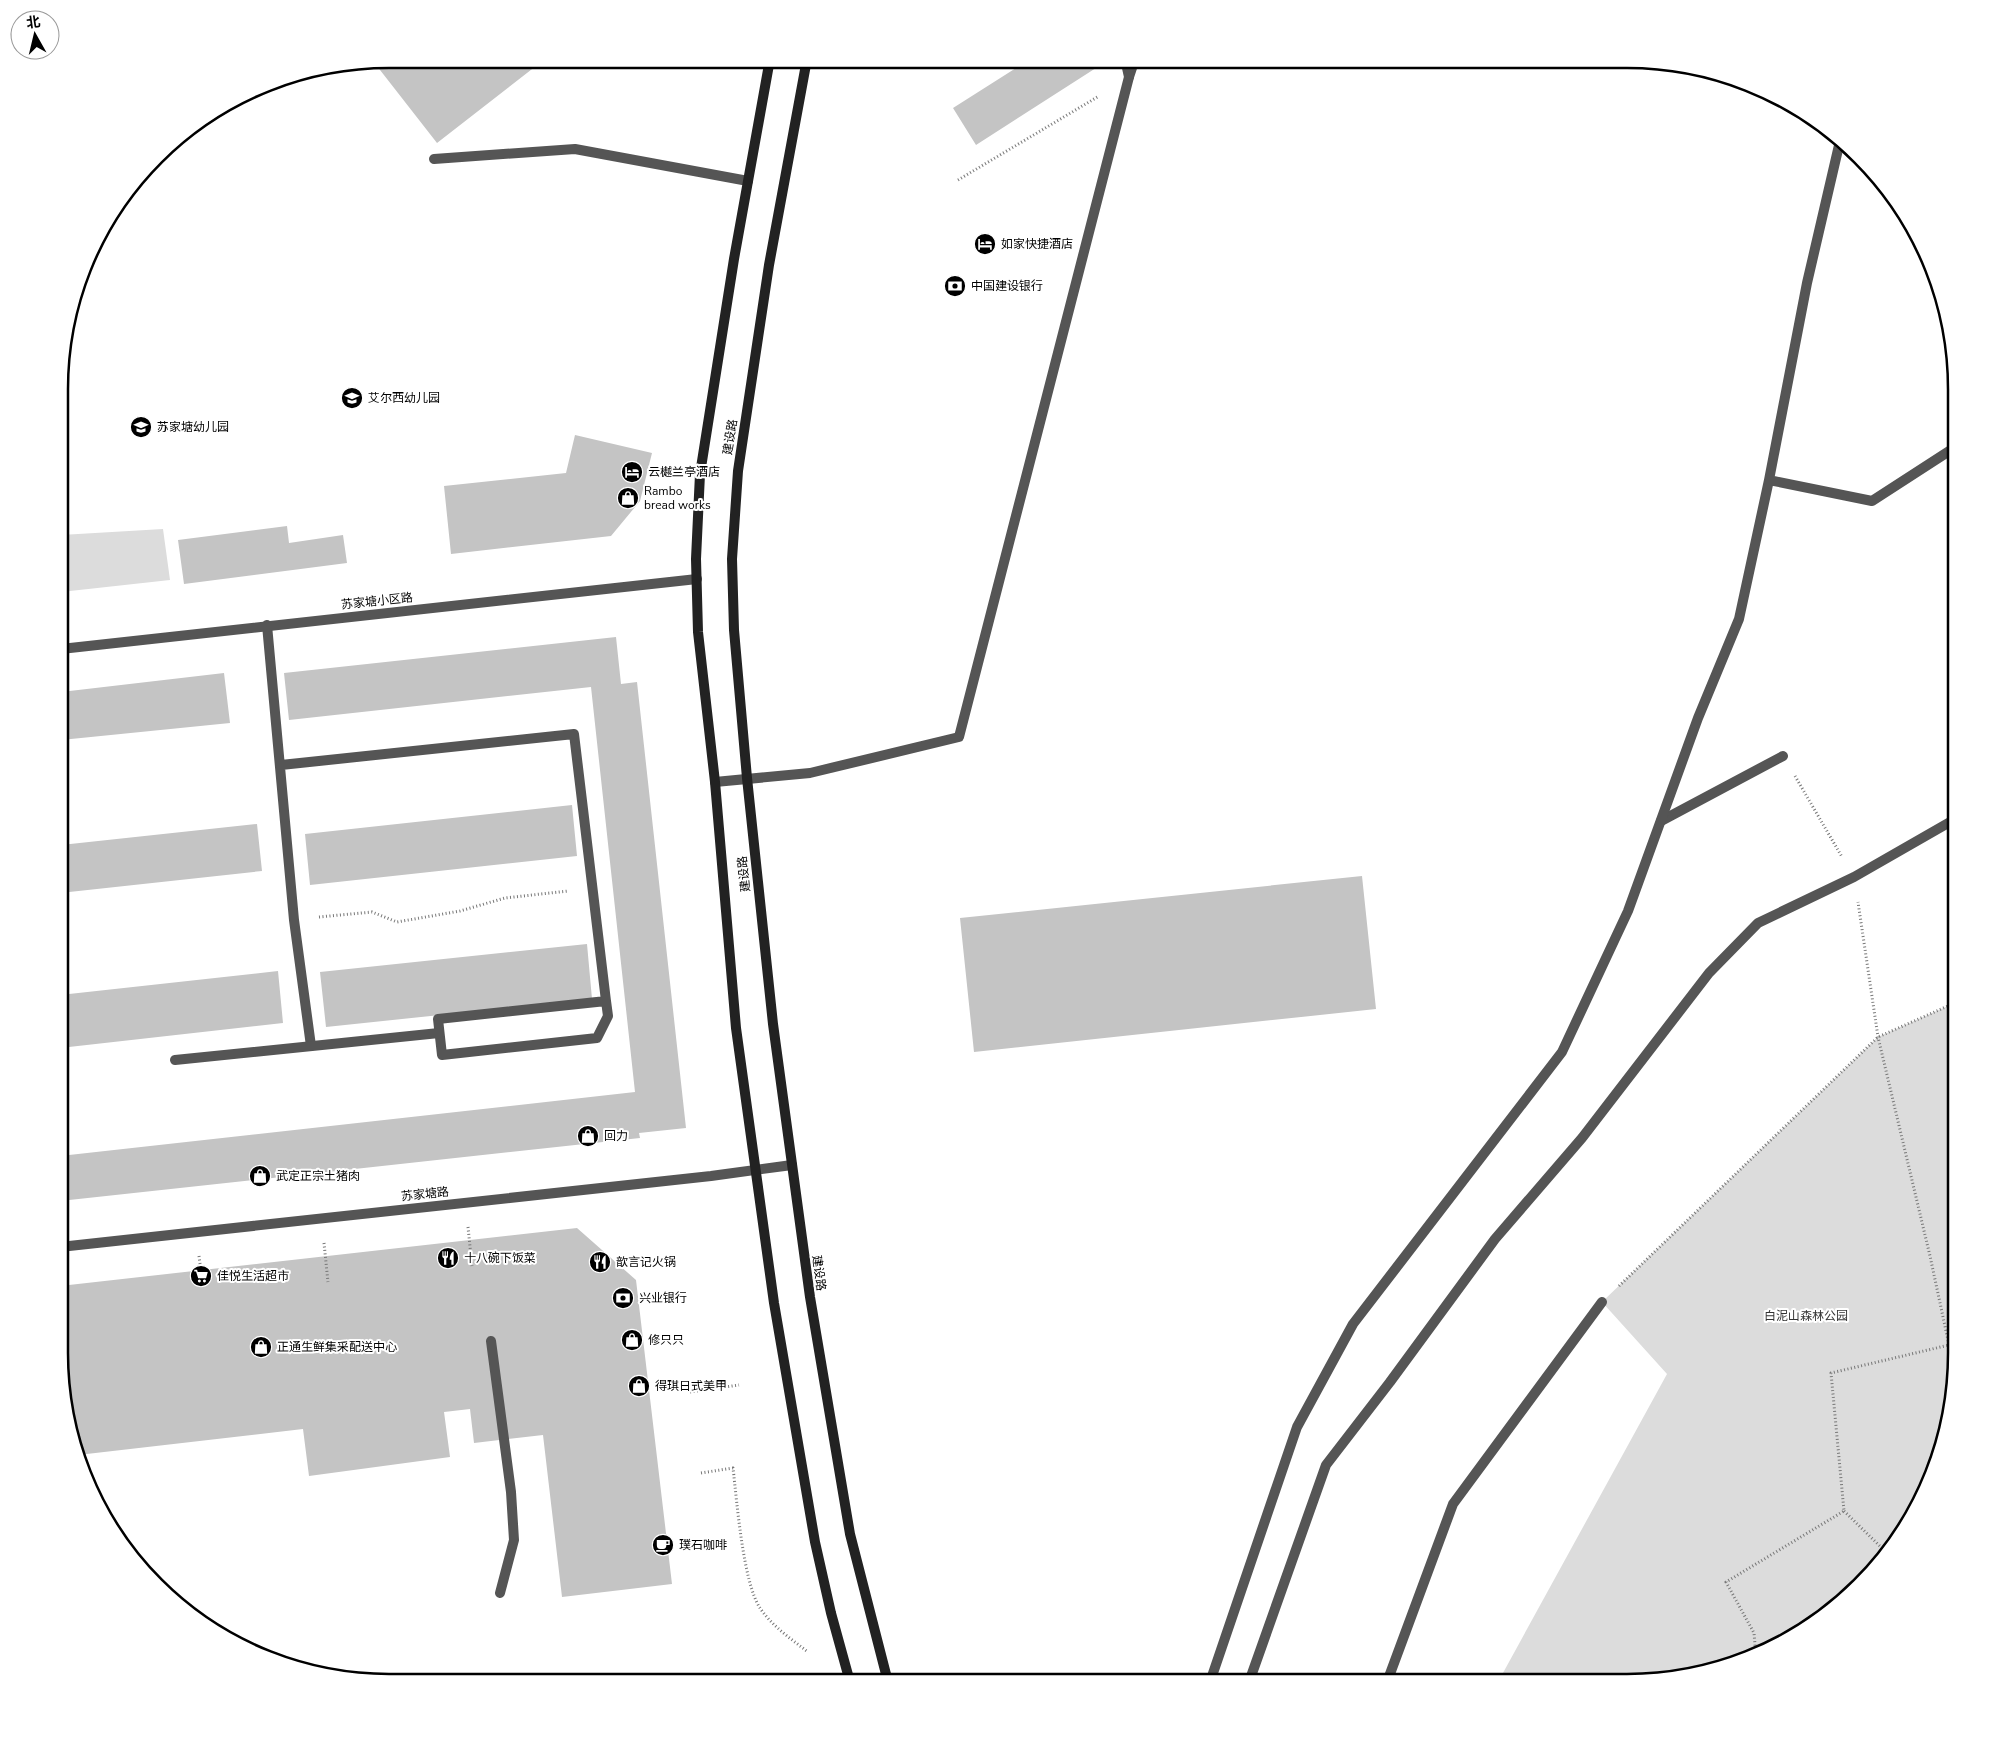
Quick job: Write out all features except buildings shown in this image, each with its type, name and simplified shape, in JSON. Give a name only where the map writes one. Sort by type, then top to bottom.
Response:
[{"type":"street","name":"建设路","points":[[768,68],[700,474],[696,543],[698,632],[715,782],[736,1028],[774,1302],[801,1466],[827,1595],[848,1674]]},
{"type":"street","name":"建设路","points":[[805,68],[769,265],[738,471],[733,528],[734,630],[747,778],[773,1024],[810,1297],[836,1460],[852,1543],[886,1674]]},
{"type":"street","points":[[1126,68],[1129,77]]},
{"type":"street","points":[[715,782],[810,773],[959,737],[1132,68]]},
{"type":"street","points":[[1213,1674],[1297,1426],[1353,1324],[1562,1052],[1628,911],[1698,718],[1740,619],[1807,283],[1839,147]]},
{"type":"street","points":[[434,159],[575,149],[748,180]]},
{"type":"street","points":[[1769,480],[1872,501],[1948,452]]},
{"type":"street","name":"苏家塘小区路","points":[[68,648],[697,579]]},
{"type":"street","points":[[267,626],[294,920],[311,1046]]},
{"type":"street","points":[[281,766],[574,734],[608,1016],[597,1038],[442,1055],[438,1019],[606,1001]]},
{"type":"street","points":[[1661,820],[1783,756]]},
{"type":"street","points":[[1252,1674],[1326,1465],[1390,1382],[1495,1239],[1582,1138],[1709,972],[1758,923],[1854,878],[1948,823]]},
{"type":"street","points":[[176,1060],[439,1033]]},
{"type":"street","name":"苏家塘路","points":[[68,1246],[792,1165]]},
{"type":"street","points":[[1390,1674],[1453,1504],[1602,1302]]},
{"type":"street","points":[[490,1341],[511,1492],[514,1540],[500,1593]]},
{"type":"path","points":[[958,180],[1129,77]]},
{"type":"path","points":[[294,920],[372,912],[397,922],[460,911],[506,898],[592,888]]},
{"type":"path","points":[[1602,1302],[1878,1037],[1948,1006]]},
{"type":"path","points":[[1878,1037],[1948,1340]]},
{"type":"path","points":[[465,1202],[472,1266]]},
{"type":"path","points":[[321,1218],[328,1282]]},
{"type":"path","points":[[1882,1548],[1844,1511],[1831,1373],[1948,1345]]},
{"type":"path","points":[[690,1392],[740,1385]]},
{"type":"path","points":[[701,1473],[732,1468],[746,1564],[751,1587],[759,1607],[770,1622],[808,1652]]},
{"type":"path","points":[[1755,1647],[1754,1633],[1726,1582],[1844,1511]]},
{"type":"green space","points":[[163,529],[170,580],[68,591],[68,535]]},
{"type":"green space","name":"白泥山森林公园","points":[[1948,1006],[1948,1373],[1938,1435],[1924,1475],[1905,1513],[1869,1564],[1839,1594],[1806,1619],[1750,1649],[1710,1663],[1669,1671],[1627,1674],[1502,1674],[1667,1374],[1602,1302],[1878,1037]]},
{"type":"place","name":"如家快捷酒店","points":[[985,244]]},
{"type":"place","name":"中国建设银行","points":[[955,286]]},
{"type":"place","name":"艾尔西幼儿园","points":[[352,398]]},
{"type":"place","name":"苏家塘幼儿园","points":[[141,427]]},
{"type":"place","name":"云樾兰亭酒店","points":[[632,472]]},
{"type":"place","name":"Rambo bread works","points":[[628,498]]},
{"type":"place","name":"回力","points":[[588,1136]]},
{"type":"place","name":"武定正宗土猪肉","points":[[260,1176]]},
{"type":"place","name":"十八碗下饭菜","points":[[448,1258]]},
{"type":"place","name":"歆言记火锅","points":[[600,1262]]},
{"type":"place","name":"佳悦生活超市","points":[[201,1276]]},
{"type":"place","name":"兴业银行","points":[[623,1298]]},
{"type":"place","name":"修只只","points":[[632,1340]]},
{"type":"place","name":"正通生鲜集采配送中心","points":[[261,1347]]},
{"type":"place","name":"得琪日式美甲","points":[[639,1386]]},
{"type":"place","name":"璞石咖啡","points":[[663,1545]]}]
